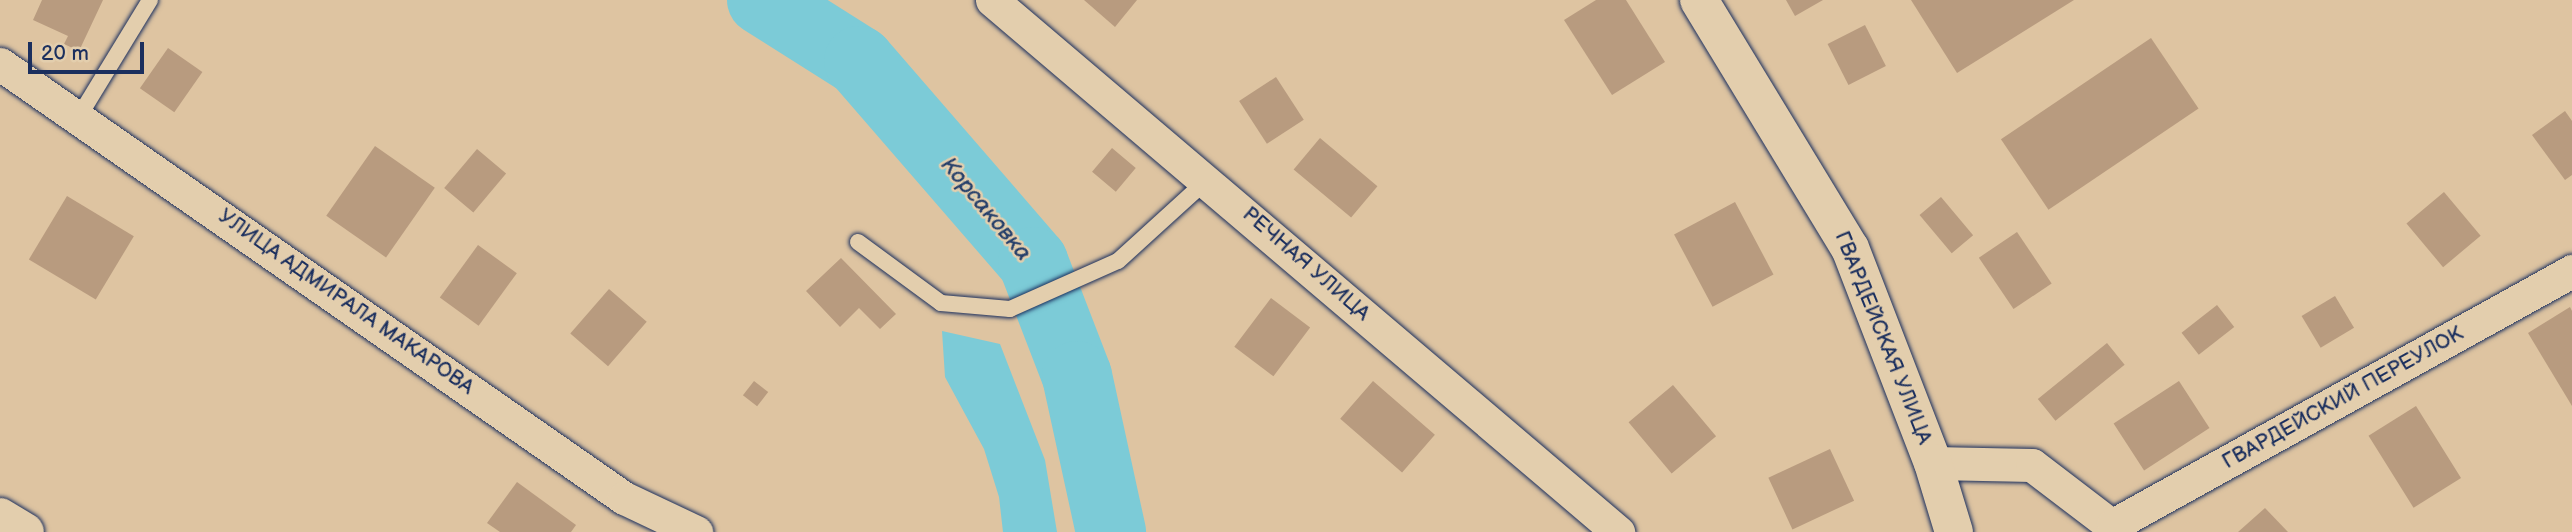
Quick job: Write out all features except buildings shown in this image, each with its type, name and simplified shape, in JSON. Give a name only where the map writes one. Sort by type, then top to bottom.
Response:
[{"type":"main road","name":"ГВАРДЕЙСКАЯ УЛИЦА","points":[[1699,0],[1850,248],[1933,463]]},
{"type":"main road","points":[[1933,463],[1954,532]]},
{"type":"street","name":"РЕЧНАЯ УЛИЦА","points":[[992,0],[1207,179],[1618,532]]},
{"type":"street","name":"УЛИЦА АДМИРАЛА МАКАРОВА","points":[[0,64],[624,498],[696,532]]},
{"type":"street","name":"ГВАРДЕЙСКИЙ ПЕРЕУЛОК","points":[[2117,528],[2572,271]]},
{"type":"street","name":"ГВАРДЕЙСКАЯ УЛИЦА","points":[[1933,463],[2032,466],[2117,528]]},
{"type":"lane","points":[[78,118],[150,0]]},
{"type":"lane","points":[[859,242],[941,303],[1010,309],[1078,282],[1118,261],[1207,179]]},
{"type":"water","points":[[942,331],[1000,344],[1045,460],[1057,532],[1003,532],[999,497],[984,449],[945,377]]},
{"type":"waterway","name":"Корсаковка","points":[[762,0],[859,61],[1033,262],[1077,376],[1111,532]]}]
